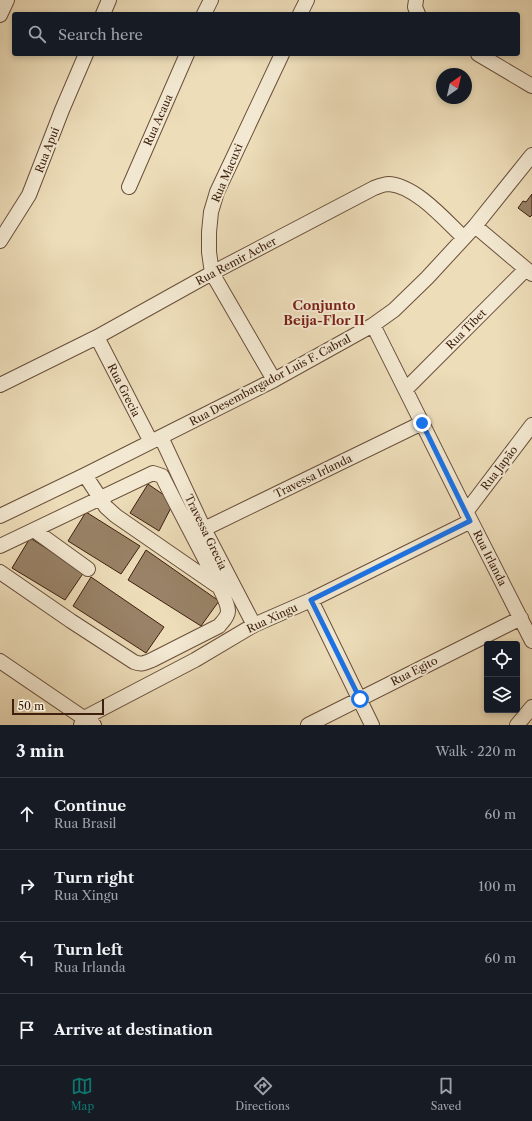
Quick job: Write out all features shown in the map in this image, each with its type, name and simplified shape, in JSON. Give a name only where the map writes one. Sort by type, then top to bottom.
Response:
[{"type":"street","points":[[0,15],[7,0]]},
{"type":"street","points":[[104,12],[109,0]]},
{"type":"street","points":[[205,12],[211,0]]},
{"type":"street","points":[[301,12],[307,0]]},
{"type":"street","points":[[416,0],[415,7],[417,12]]},
{"type":"street","name":"Rua Apui","points":[[0,241],[29,195],[62,110],[85,56]]},
{"type":"street","name":"Rua Acaua","points":[[129,187],[186,56]]},
{"type":"street","name":"Rua Macuxi","points":[[274,380],[212,273],[209,252],[209,232],[211,212],[217,192],[281,56]]},
{"type":"street","points":[[481,56],[532,86]]},
{"type":"street","name":"Rua Desembargador Luis F. Cabral","points":[[0,516],[274,380],[373,325],[410,296],[464,238],[532,155]]},
{"type":"street","name":"Rua Remir Acher","points":[[0,385],[97,337],[212,273],[374,188],[388,184],[400,186],[413,193],[431,207],[464,238]]},
{"type":"street","points":[[474,226],[529,272]]},
{"type":"street","name":"Rua Tibet","points":[[406,389],[529,272]]},
{"type":"street","name":"Rua Irlanda","points":[[373,325],[468,516],[526,620],[532,641]]},
{"type":"street","name":"Rua Grecia","points":[[97,337],[156,439]]},
{"type":"street","name":"Travessa Irlanda","points":[[204,529],[422,423]]},
{"type":"street","name":"Rua Japão","points":[[468,516],[532,425]]},
{"type":"street","name":"Travessa Grecia","points":[[156,439],[254,625]]},
{"type":"street","points":[[0,546],[153,473],[162,476],[218,586],[229,612],[219,626],[143,664],[134,662],[0,572]]},
{"type":"street","points":[[85,475],[106,507],[116,516],[218,586]]},
{"type":"street","name":"Rua Xingu","points":[[86,723],[254,625],[311,600],[468,516]]},
{"type":"street","points":[[34,530],[88,569]]},
{"type":"street","points":[[311,600],[372,725]]},
{"type":"street","name":"Rua Egito","points":[[308,725],[526,620]]},
{"type":"street","points":[[186,643],[195,660]]},
{"type":"street","points":[[0,661],[86,723]]},
{"type":"street","points":[[517,725],[532,707]]},
{"type":"building","points":[[532,194],[532,215],[530,217],[518,208],[523,201],[526,202]]},
{"type":"building","points":[[148,484],[174,502],[159,531],[130,513]]},
{"type":"building","points":[[86,512],[140,546],[121,574],[68,541]]},
{"type":"building","points":[[30,538],[84,572],[65,600],[12,568]]},
{"type":"building","points":[[146,550],[219,601],[201,626],[128,580]]},
{"type":"building","points":[[91,577],[164,627],[146,653],[73,606]]},
{"type":"district","name":"Conjunto Beija-Flor II","points":[[324,312]]},
{"type":"route","points":[[360,699],[311,600],[470,521],[422,423]]}]
